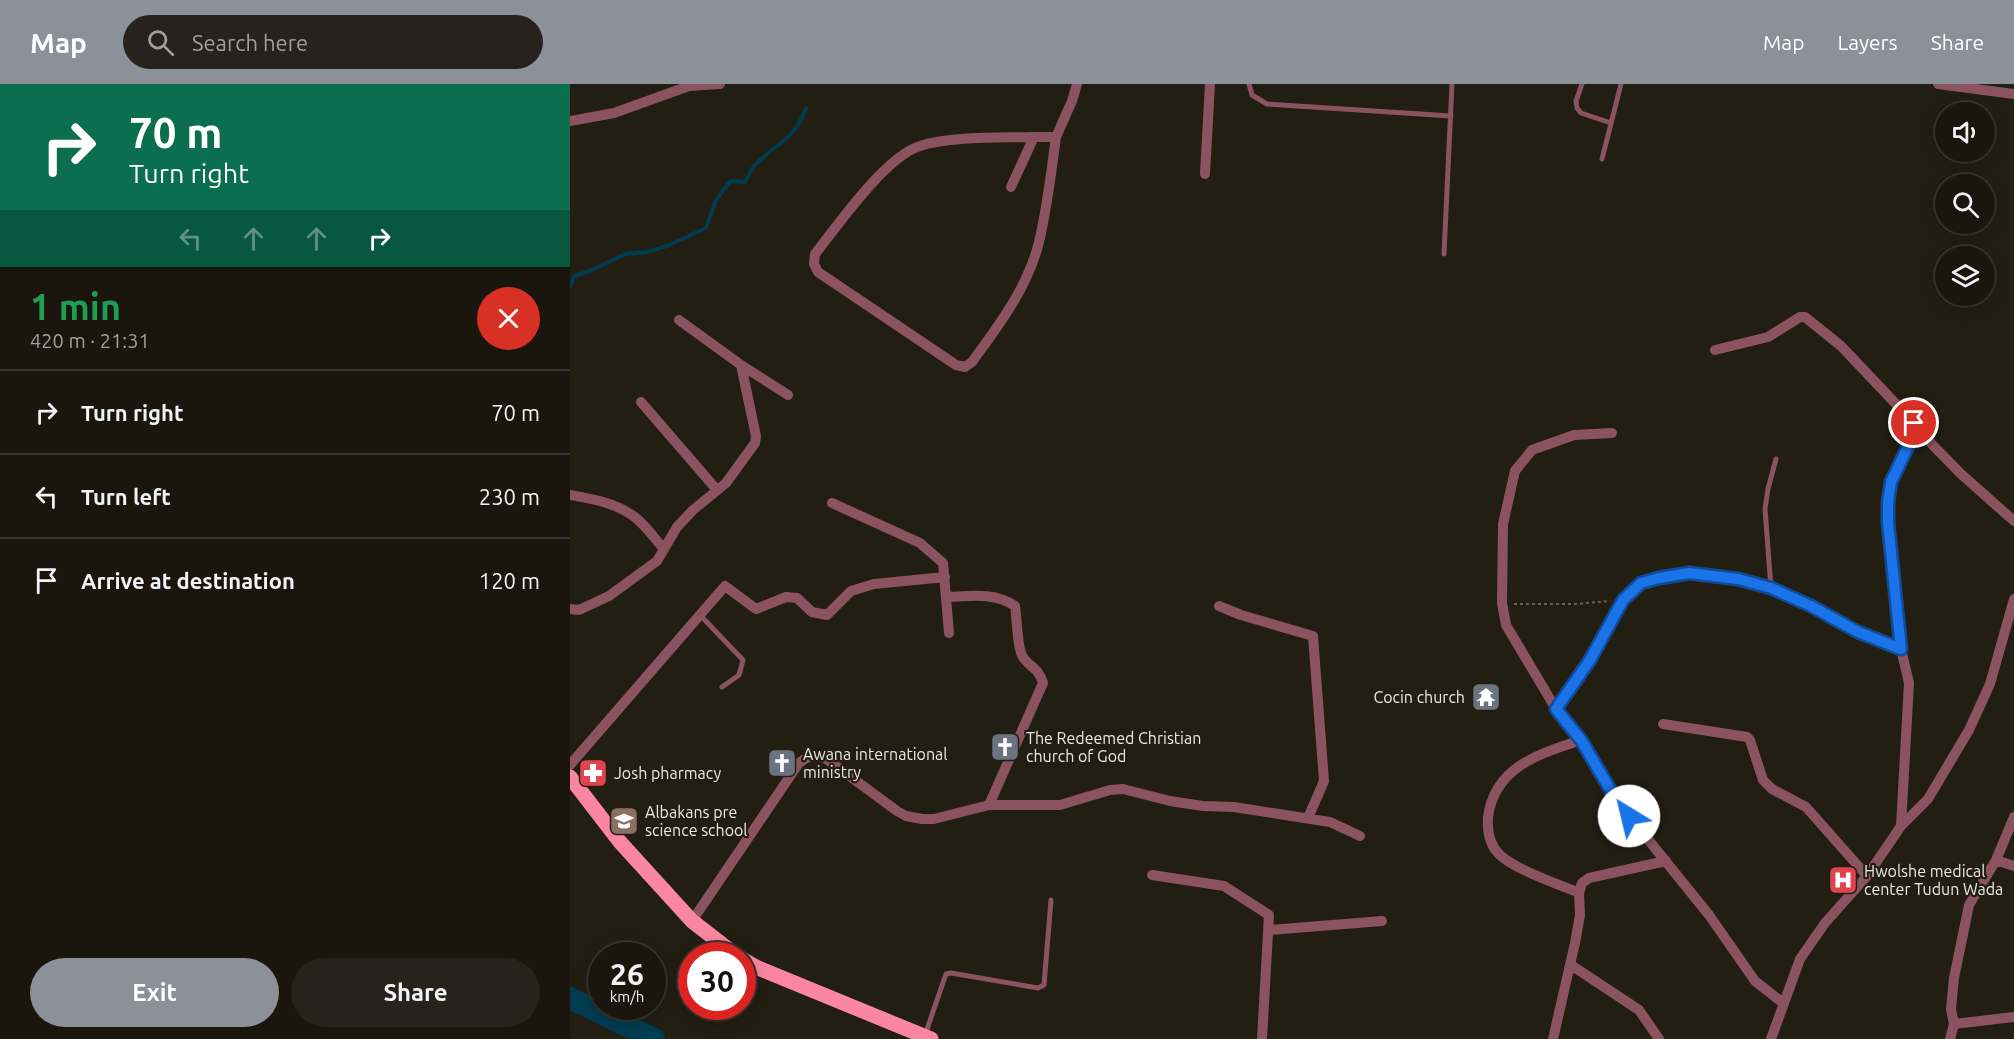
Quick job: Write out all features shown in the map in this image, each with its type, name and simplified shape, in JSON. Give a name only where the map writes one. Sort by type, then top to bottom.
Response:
[{"type":"main road","points":[[570,777],[620,842],[692,921],[718,942]]},
{"type":"main road","points":[[756,967],[928,1038]]},
{"type":"street","points":[[570,121],[614,113],[689,86],[720,84]]},
{"type":"street","points":[[1056,137],[962,139],[918,146],[887,166],[815,254],[814,264],[818,273],[956,365],[965,367],[972,362],[1011,306],[1037,247],[1056,137],[1077,84]]},
{"type":"street","points":[[1205,174],[1210,84]]},
{"type":"street","points":[[1938,84],[2014,94]]},
{"type":"street","points":[[1011,187],[1034,137]]},
{"type":"street","points":[[1716,350],[1768,337],[1800,317],[1805,318],[1840,345],[1960,474],[2014,520]]},
{"type":"street","points":[[679,320],[788,396]]},
{"type":"street","points":[[570,609],[579,610],[609,596],[657,561],[677,527],[693,510],[726,483],[755,443],[756,436],[741,365]]},
{"type":"street","points":[[641,402],[717,489]]},
{"type":"street","points":[[1901,826],[1909,683],[1901,649],[1888,523],[1888,502],[1891,482],[1916,428]]},
{"type":"street","points":[[1612,433],[1574,435],[1532,450],[1515,471],[1503,524],[1502,603],[1506,625],[1556,709],[1581,740],[1617,801],[1709,915],[1755,981],[1783,1003]]},
{"type":"street","points":[[570,495],[596,499],[620,508],[637,519],[664,549]]},
{"type":"street","points":[[832,503],[921,543],[943,562],[949,633]]},
{"type":"street","points":[[1556,709],[1590,660],[1623,600],[1641,583],[1689,573],[1738,579],[1771,588],[1811,606],[1858,632],[1901,649]]},
{"type":"street","points":[[570,765],[725,586],[756,609],[786,597],[797,598],[812,612],[827,615],[851,591],[874,584],[945,577]]},
{"type":"street","points":[[947,597],[995,596],[1015,606],[1021,654],[1037,669],[1043,683],[989,805]]},
{"type":"street","points":[[1771,1039],[1800,959],[1825,923],[1867,876],[1901,826],[1928,800],[1969,730],[1990,684],[2014,599]]},
{"type":"street","points":[[1219,606],[1241,615],[1313,636],[1324,781],[1308,818]]},
{"type":"street","points":[[1663,724],[1747,737],[1750,740],[1762,780],[1772,789],[1806,807],[1867,876]]},
{"type":"street","points":[[1579,893],[1518,866],[1500,855],[1487,835],[1494,795],[1506,777],[1532,757],[1581,740]]},
{"type":"street","points":[[692,921],[799,763],[807,757],[816,755],[825,758],[906,816],[922,819],[934,819],[989,805],[1060,805],[1110,790],[1123,789],[1170,801],[1203,806],[1234,807],[1330,822],[1360,836]]},
{"type":"street","points":[[1950,1039],[1954,1024],[1951,1009],[1954,978],[1969,905],[1996,860],[2014,817]]},
{"type":"street","points":[[1996,860],[2014,866]]},
{"type":"street","points":[[1553,1039],[1557,1028],[1563,988],[1571,965],[1580,915],[1579,893],[1582,884],[1588,878],[1666,861]]},
{"type":"street","points":[[1152,875],[1224,886],[1269,915],[1270,930],[1262,1039]]},
{"type":"street","points":[[1270,930],[1382,921]]},
{"type":"street","points":[[1571,965],[1639,1010],[1659,1039]]},
{"type":"street","points":[[1954,1024],[2014,1017]]},
{"type":"lane","points":[[1250,84],[1252,95],[1267,104],[1450,116]]},
{"type":"lane","points":[[1444,254],[1452,84]]},
{"type":"lane","points":[[1582,84],[1576,101],[1577,108],[1581,113],[1611,123]]},
{"type":"lane","points":[[1602,159],[1621,84]]},
{"type":"lane","points":[[1771,588],[1765,509],[1776,459]]},
{"type":"lane","points":[[699,615],[743,660],[739,675],[722,687]]},
{"type":"lane","points":[[928,1038],[946,974],[1038,988],[1044,985],[1051,900]]},
{"type":"path","points":[[1502,603],[1576,604],[1623,600]]},
{"type":"waterway","points":[[570,286],[574,276],[625,254],[647,252],[667,246],[706,228],[716,200],[730,181],[745,182],[756,164],[797,127],[806,108]]},
{"type":"waterway","points":[[570,998],[654,1039]]},
{"type":"place","name":"Cocin church","points":[[1486,697]]},
{"type":"place","name":"The Redeemed Christian church of God","points":[[1005,747]]},
{"type":"place","name":"Awana international ministry","points":[[782,763]]},
{"type":"place","name":"Josh pharmacy","points":[[593,773]]},
{"type":"place","name":"Albakans pre science school","points":[[624,821]]},
{"type":"place","name":"Hwolshe medical center Tudun Wada","points":[[1843,880]]},
{"type":"route","points":[[1629,816],[1617,801],[1581,740],[1556,709],[1590,660],[1623,600],[1641,583],[1659,578],[1689,573],[1738,579],[1771,588],[1811,606],[1858,632],[1901,649],[1888,523],[1888,502],[1891,482],[1916,428],[1914,423]]}]
